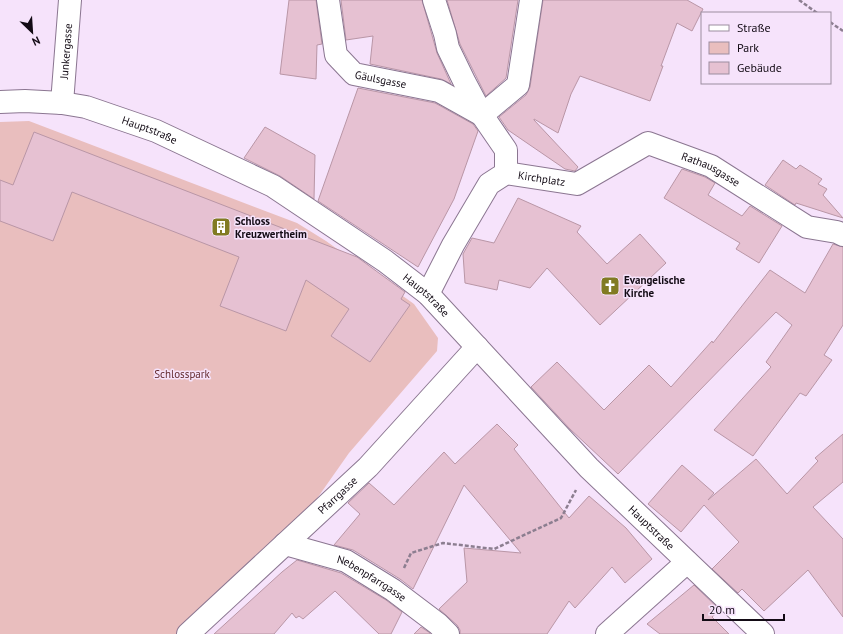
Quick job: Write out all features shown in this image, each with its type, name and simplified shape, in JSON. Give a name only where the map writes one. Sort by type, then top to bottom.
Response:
[{"type":"street","name":"Junkergasse","points":[[62,103],[70,0]]},
{"type":"street","name":"Gäulsgasse","points":[[328,0],[336,55],[354,74],[439,91],[482,115]]},
{"type":"street","name":"Gäulsgasse","points":[[434,0],[448,48],[482,115],[506,150],[506,173]]},
{"type":"street","points":[[482,115],[518,85],[531,0]]},
{"type":"street","name":"Hauptstraße","points":[[0,102],[25,101],[62,103],[86,107],[156,131],[273,186],[385,261],[428,294],[588,468],[762,634]]},
{"type":"street","name":"Rathausgasse","points":[[577,184],[648,143],[711,166],[807,227],[838,232],[843,235]]},
{"type":"street","points":[[428,294],[453,245],[489,184],[506,173]]},
{"type":"street","name":"Kirchplatz","points":[[506,173],[577,184]]},
{"type":"street","name":"Pfarrgasse","points":[[188,634],[368,467],[477,347]]},
{"type":"street","name":"Nebenpfarrgasse","points":[[285,544],[346,561],[393,590],[438,624],[448,634]]},
{"type":"street","points":[[607,634],[688,562]]},
{"type":"path","points":[[798,0],[816,12]]},
{"type":"path","points":[[831,23],[843,30]]},
{"type":"path","points":[[393,590],[411,553],[443,543],[494,549],[561,518],[588,468]]},
{"type":"green space","name":"Schlosspark","points":[[29,121],[297,223],[326,241],[414,304],[438,338],[437,351],[349,453],[285,544],[188,634],[0,634],[0,122]]},
{"type":"building","points":[[289,0],[316,0],[322,44],[317,45],[316,79],[280,74]]},
{"type":"building","points":[[341,0],[422,0],[437,53],[451,84],[441,79],[370,64],[373,36],[346,40]]},
{"type":"building","points":[[447,0],[518,0],[506,78],[486,96],[460,44]]},
{"type":"building","points":[[543,0],[687,0],[703,9],[692,31],[677,23],[650,101],[580,76],[571,94],[558,133],[534,119],[578,167],[575,171],[565,169],[508,130],[499,117],[526,95],[530,87]]},
{"type":"building","points":[[358,88],[435,103],[473,124],[478,131],[454,199],[418,267],[318,201]]},
{"type":"building","points":[[265,127],[315,155],[314,199],[280,176],[244,158]]},
{"type":"building","name":"Schloss Kreuzwertheim","points":[[34,132],[357,257],[405,292],[401,299],[410,305],[370,362],[331,336],[349,309],[306,280],[286,331],[220,306],[239,257],[72,192],[53,241],[0,221],[0,180],[13,185]]},
{"type":"building","points":[[783,160],[796,169],[800,165],[822,179],[818,184],[827,189],[823,195],[843,218],[796,203],[795,205],[765,185]]},
{"type":"building","points":[[682,169],[705,177],[715,183],[708,195],[742,216],[750,206],[782,226],[759,263],[736,249],[740,243],[664,198]]},
{"type":"building","points":[[518,198],[581,226],[577,232],[607,264],[640,234],[666,263],[600,325],[547,268],[530,288],[499,280],[497,290],[465,283],[463,254],[472,238],[494,243]]},
{"type":"building","points":[[833,244],[843,247],[843,325],[824,355],[832,360],[806,396],[800,393],[753,456],[714,430],[771,367],[766,362],[792,325],[776,312],[618,474],[570,429],[531,387],[557,362],[604,410],[649,365],[671,387],[712,341],[713,343],[770,270],[805,293]]},
{"type":"building","points":[[497,424],[518,445],[514,449],[569,518],[589,496],[626,528],[652,559],[625,583],[612,567],[575,608],[569,601],[547,634],[460,634],[460,630],[457,625],[439,609],[467,582],[464,548],[521,553],[464,485],[413,589],[400,579],[353,550],[334,545],[360,514],[348,503],[369,483],[394,505],[444,452],[455,464]]},
{"type":"building","points":[[843,434],[843,482],[813,507],[843,539],[843,617],[808,570],[764,611],[742,589],[738,593],[712,569],[739,542],[704,505],[681,532],[648,504],[682,465],[714,493],[708,500],[756,459],[787,494],[818,461],[815,458]]},
{"type":"building","points":[[297,560],[341,573],[386,600],[402,612],[391,634],[379,634],[335,591],[303,619],[299,616],[296,618],[292,613],[274,634],[214,634]]},
{"type":"building","points":[[694,585],[720,610],[712,617],[729,634],[660,634],[647,624]]},
{"type":"building","points":[[421,627],[430,633],[430,634],[414,634]]},
{"type":"place","name":"Schloss Kreuzwertheim","points":[[221,227]]},
{"type":"place","name":"Evangelische Kirche","points":[[610,286]]}]
